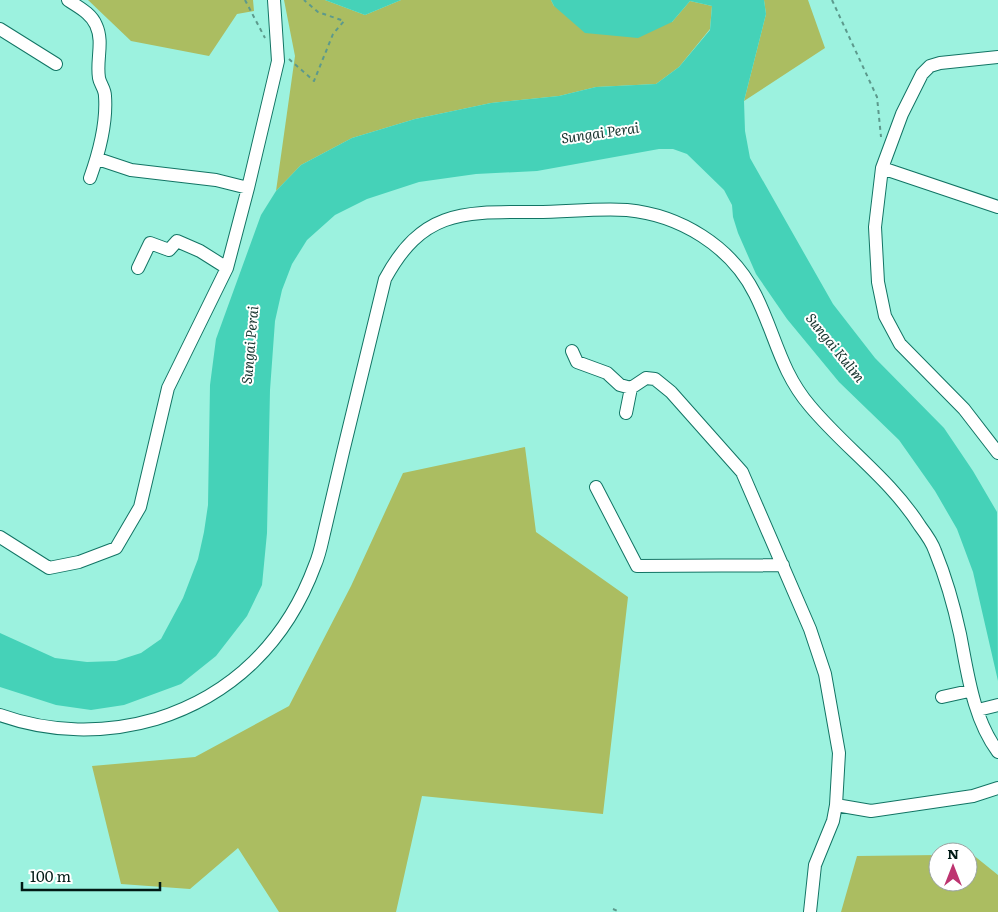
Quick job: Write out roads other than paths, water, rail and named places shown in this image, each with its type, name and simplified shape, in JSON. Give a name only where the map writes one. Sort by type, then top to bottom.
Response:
[{"type":"street","points":[[68,0],[88,14],[96,23],[100,37],[99,79],[105,93],[98,159],[90,178]]},
{"type":"street","points":[[0,537],[50,568],[79,562],[116,548],[140,508],[168,388],[227,268],[278,61],[274,0]]},
{"type":"street","points":[[0,29],[56,64]]},
{"type":"street","points":[[998,57],[940,63],[930,66],[922,74],[902,114],[882,168],[875,227],[878,282],[885,316],[900,344],[964,409],[998,453]]},
{"type":"street","points":[[98,159],[131,170],[216,180],[248,188]]},
{"type":"street","points":[[882,168],[998,207]]},
{"type":"street","points":[[0,715],[20,722],[51,728],[90,730],[134,725],[184,710],[228,684],[261,655],[292,614],[316,565],[385,279],[396,258],[410,241],[431,225],[461,214],[626,210],[657,215],[687,227],[708,239],[734,264],[754,292],[786,372],[801,395],[825,424],[891,486],[910,510],[934,548],[949,589],[970,690],[992,744],[998,752]]},
{"type":"street","points":[[138,268],[150,243],[170,250],[177,241],[227,268]]},
{"type":"street","points":[[572,351],[577,362],[607,373],[620,385],[631,388]]},
{"type":"street","points":[[626,413],[631,388],[646,378],[655,379],[671,392],[742,472],[810,629],[825,674],[839,753],[836,805],[833,821],[815,865],[810,912]]},
{"type":"street","points":[[596,486],[637,566],[782,565]]},
{"type":"street","points":[[942,697],[970,690]]},
{"type":"street","points":[[978,710],[995,706]]},
{"type":"street","points":[[836,805],[871,811],[973,796],[998,788]]},
{"type":"water","points":[[325,0],[401,0],[365,15]]},
{"type":"water","points":[[551,0],[764,0],[766,14],[744,101],[745,131],[750,158],[833,304],[875,358],[944,428],[973,471],[997,512],[998,681],[973,572],[957,529],[935,491],[899,440],[839,382],[787,319],[756,274],[738,233],[733,217],[732,205],[724,190],[687,154],[673,149],[659,149],[537,171],[476,174],[419,182],[367,199],[335,215],[307,240],[292,264],[282,290],[275,321],[270,390],[267,533],[262,585],[247,616],[216,656],[181,684],[124,705],[91,710],[56,705],[0,687],[0,633],[55,658],[87,662],[116,661],[141,653],[161,639],[183,598],[198,559],[204,532],[208,505],[210,385],[216,339],[261,215],[276,191],[301,165],[352,138],[415,119],[491,103],[559,96],[596,87],[656,84],[679,67],[710,30],[712,6],[690,1],[672,22],[638,38],[585,33],[554,6]]},
{"type":"water label","name":"Sungai Perai","points":[[600,132]]},
{"type":"water label","name":"Sungai Perai","points":[[249,345]]},
{"type":"water label","name":"Sungai Kulim","points":[[836,347]]}]
